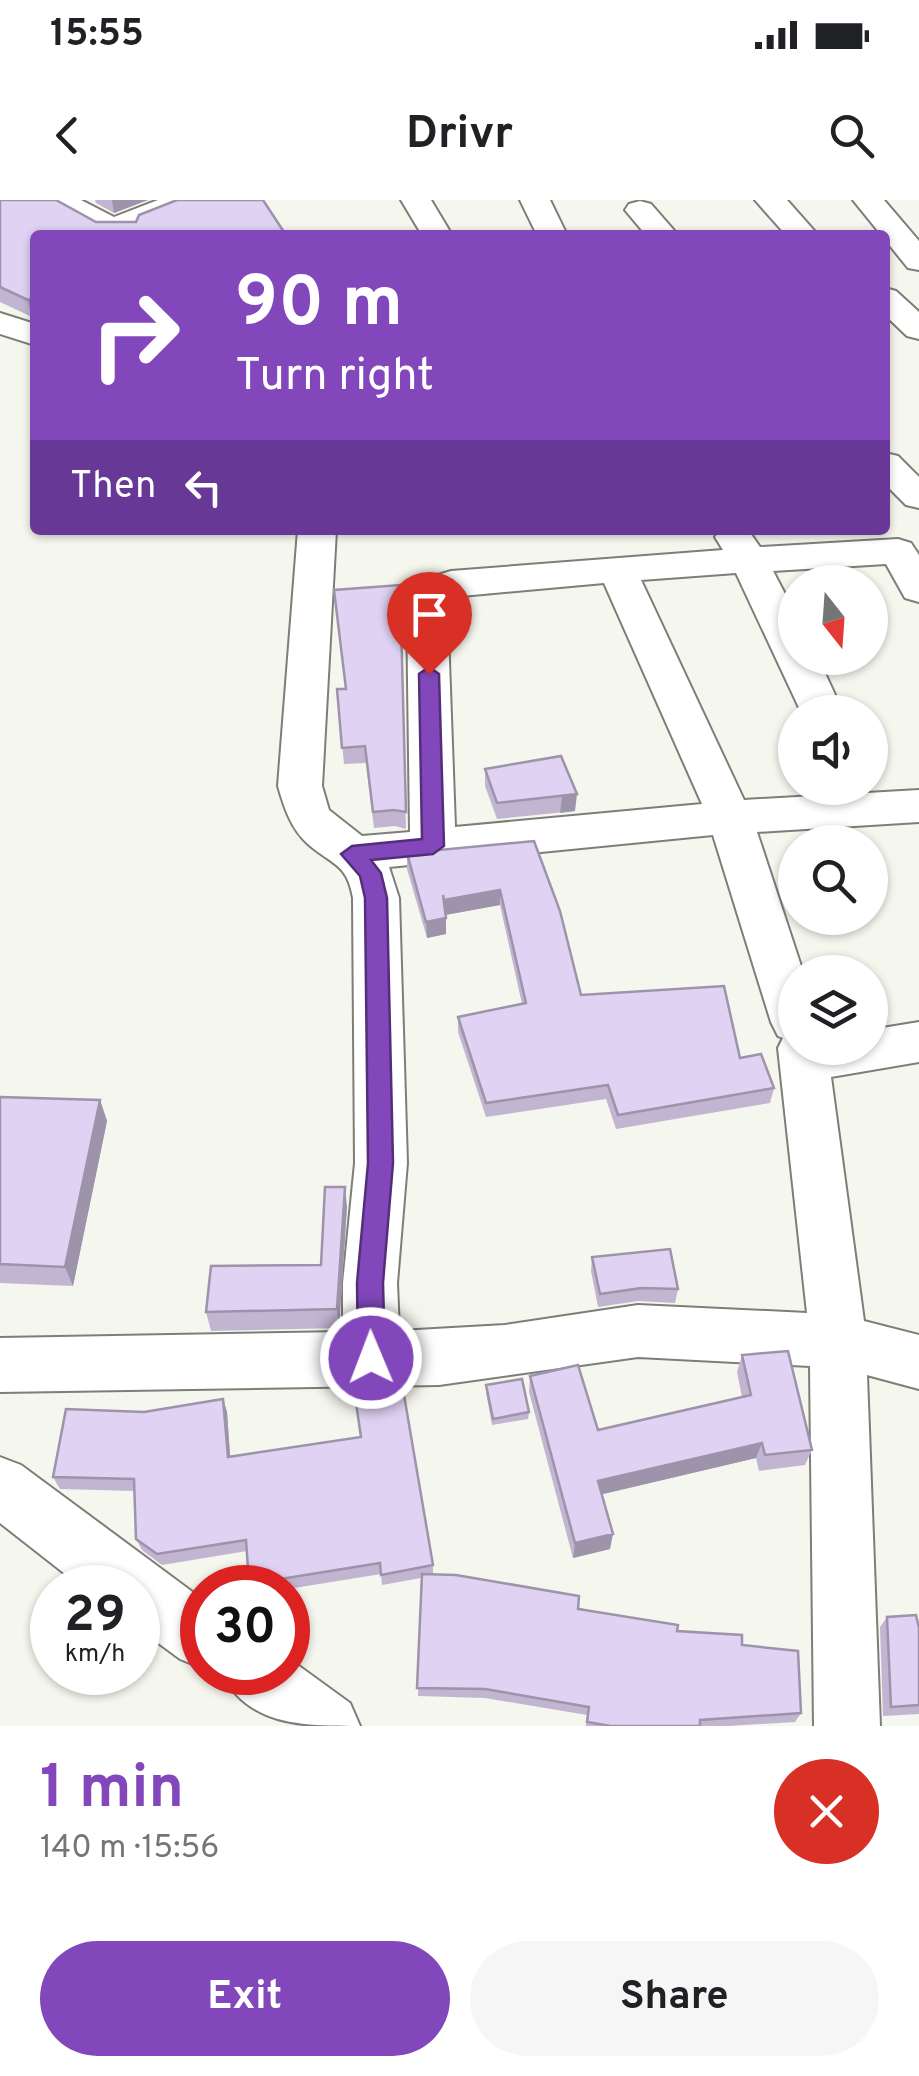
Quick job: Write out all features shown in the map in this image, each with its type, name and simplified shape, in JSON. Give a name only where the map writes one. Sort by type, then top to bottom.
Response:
[{"type":"street","points":[[59,200],[114,230]]},
{"type":"street","points":[[122,230],[185,200]]},
{"type":"street","points":[[416,200],[434,230]]},
{"type":"street","points":[[536,200],[550,230]]},
{"type":"street","points":[[770,200],[798,230]]},
{"type":"street","points":[[868,200],[919,261]]},
{"type":"street","points":[[640,210],[658,230]]},
{"type":"street","points":[[890,264],[919,261]]},
{"type":"street","points":[[890,303],[919,329]]},
{"type":"street","points":[[0,323],[30,334]]},
{"type":"street","points":[[890,469],[919,497]]},
{"type":"street","points":[[316,535],[300,786],[304,811],[321,834],[352,854],[370,873],[376,898],[380,1163],[370,1283],[371,1358]]},
{"type":"street","points":[[433,846],[427,605],[436,590],[450,583],[617,570],[739,545],[898,551],[919,590]]},
{"type":"street","points":[[739,545],[778,620]]},
{"type":"street","points":[[617,570],[730,816],[778,967]]},
{"type":"street","points":[[888,802],[919,806]]},
{"type":"street","points":[[352,854],[812,805]]},
{"type":"street","points":[[888,1042],[919,1042]]},
{"type":"street","points":[[805,1065],[838,1341],[847,1726]]},
{"type":"street","points":[[0,1364],[488,1354],[638,1331],[838,1341],[919,1362]]},
{"type":"street","points":[[0,1486],[104,1565]]},
{"type":"street","points":[[285,1695],[327,1726]]},
{"type":"building","points":[[0,200],[56,200],[96,222],[136,222],[139,215],[177,200],[263,200],[283,230],[30,230],[30,299],[0,287]]},
{"type":"building","points":[[400,585],[406,812],[373,812],[365,746],[342,748],[337,689],[346,689],[334,590]]},
{"type":"building","points":[[561,756],[577,794],[497,803],[485,769]]},
{"type":"building","points":[[534,841],[560,911],[581,995],[724,986],[740,1058],[761,1054],[774,1088],[618,1115],[608,1085],[486,1103],[458,1017],[526,1003],[500,890],[444,900],[443,895],[446,918],[426,922],[407,853]]},
{"type":"building","points":[[0,1097],[100,1100],[65,1267],[0,1264]]},
{"type":"building","points":[[325,1187],[345,1187],[337,1309],[206,1312],[211,1266],[321,1265]]},
{"type":"building","points":[[670,1249],[678,1289],[641,1288],[600,1294],[592,1257]]},
{"type":"building","points":[[788,1351],[812,1450],[765,1455],[762,1443],[598,1481],[613,1534],[575,1543],[530,1376],[578,1365],[598,1430],[751,1395],[742,1355]]},
{"type":"building","points":[[522,1379],[529,1412],[493,1419],[486,1385]]},
{"type":"building","points":[[404,1395],[433,1565],[381,1575],[380,1563],[310,1574],[310,1565],[248,1565],[246,1540],[157,1554],[136,1539],[134,1479],[53,1477],[66,1409],[144,1412],[223,1399],[228,1457],[361,1437],[356,1403]]},
{"type":"building","points":[[422,1574],[456,1575],[579,1596],[578,1609],[678,1625],[677,1631],[742,1635],[742,1645],[798,1651],[801,1713],[700,1720],[700,1726],[611,1726],[587,1722],[589,1707],[485,1689],[417,1688]]},
{"type":"building","points":[[916,1615],[919,1705],[891,1707],[887,1617]]},
{"type":"route","points":[[371,1358],[370,1283],[380,1206],[376,898],[370,873],[352,854],[433,846],[429,674]]}]
